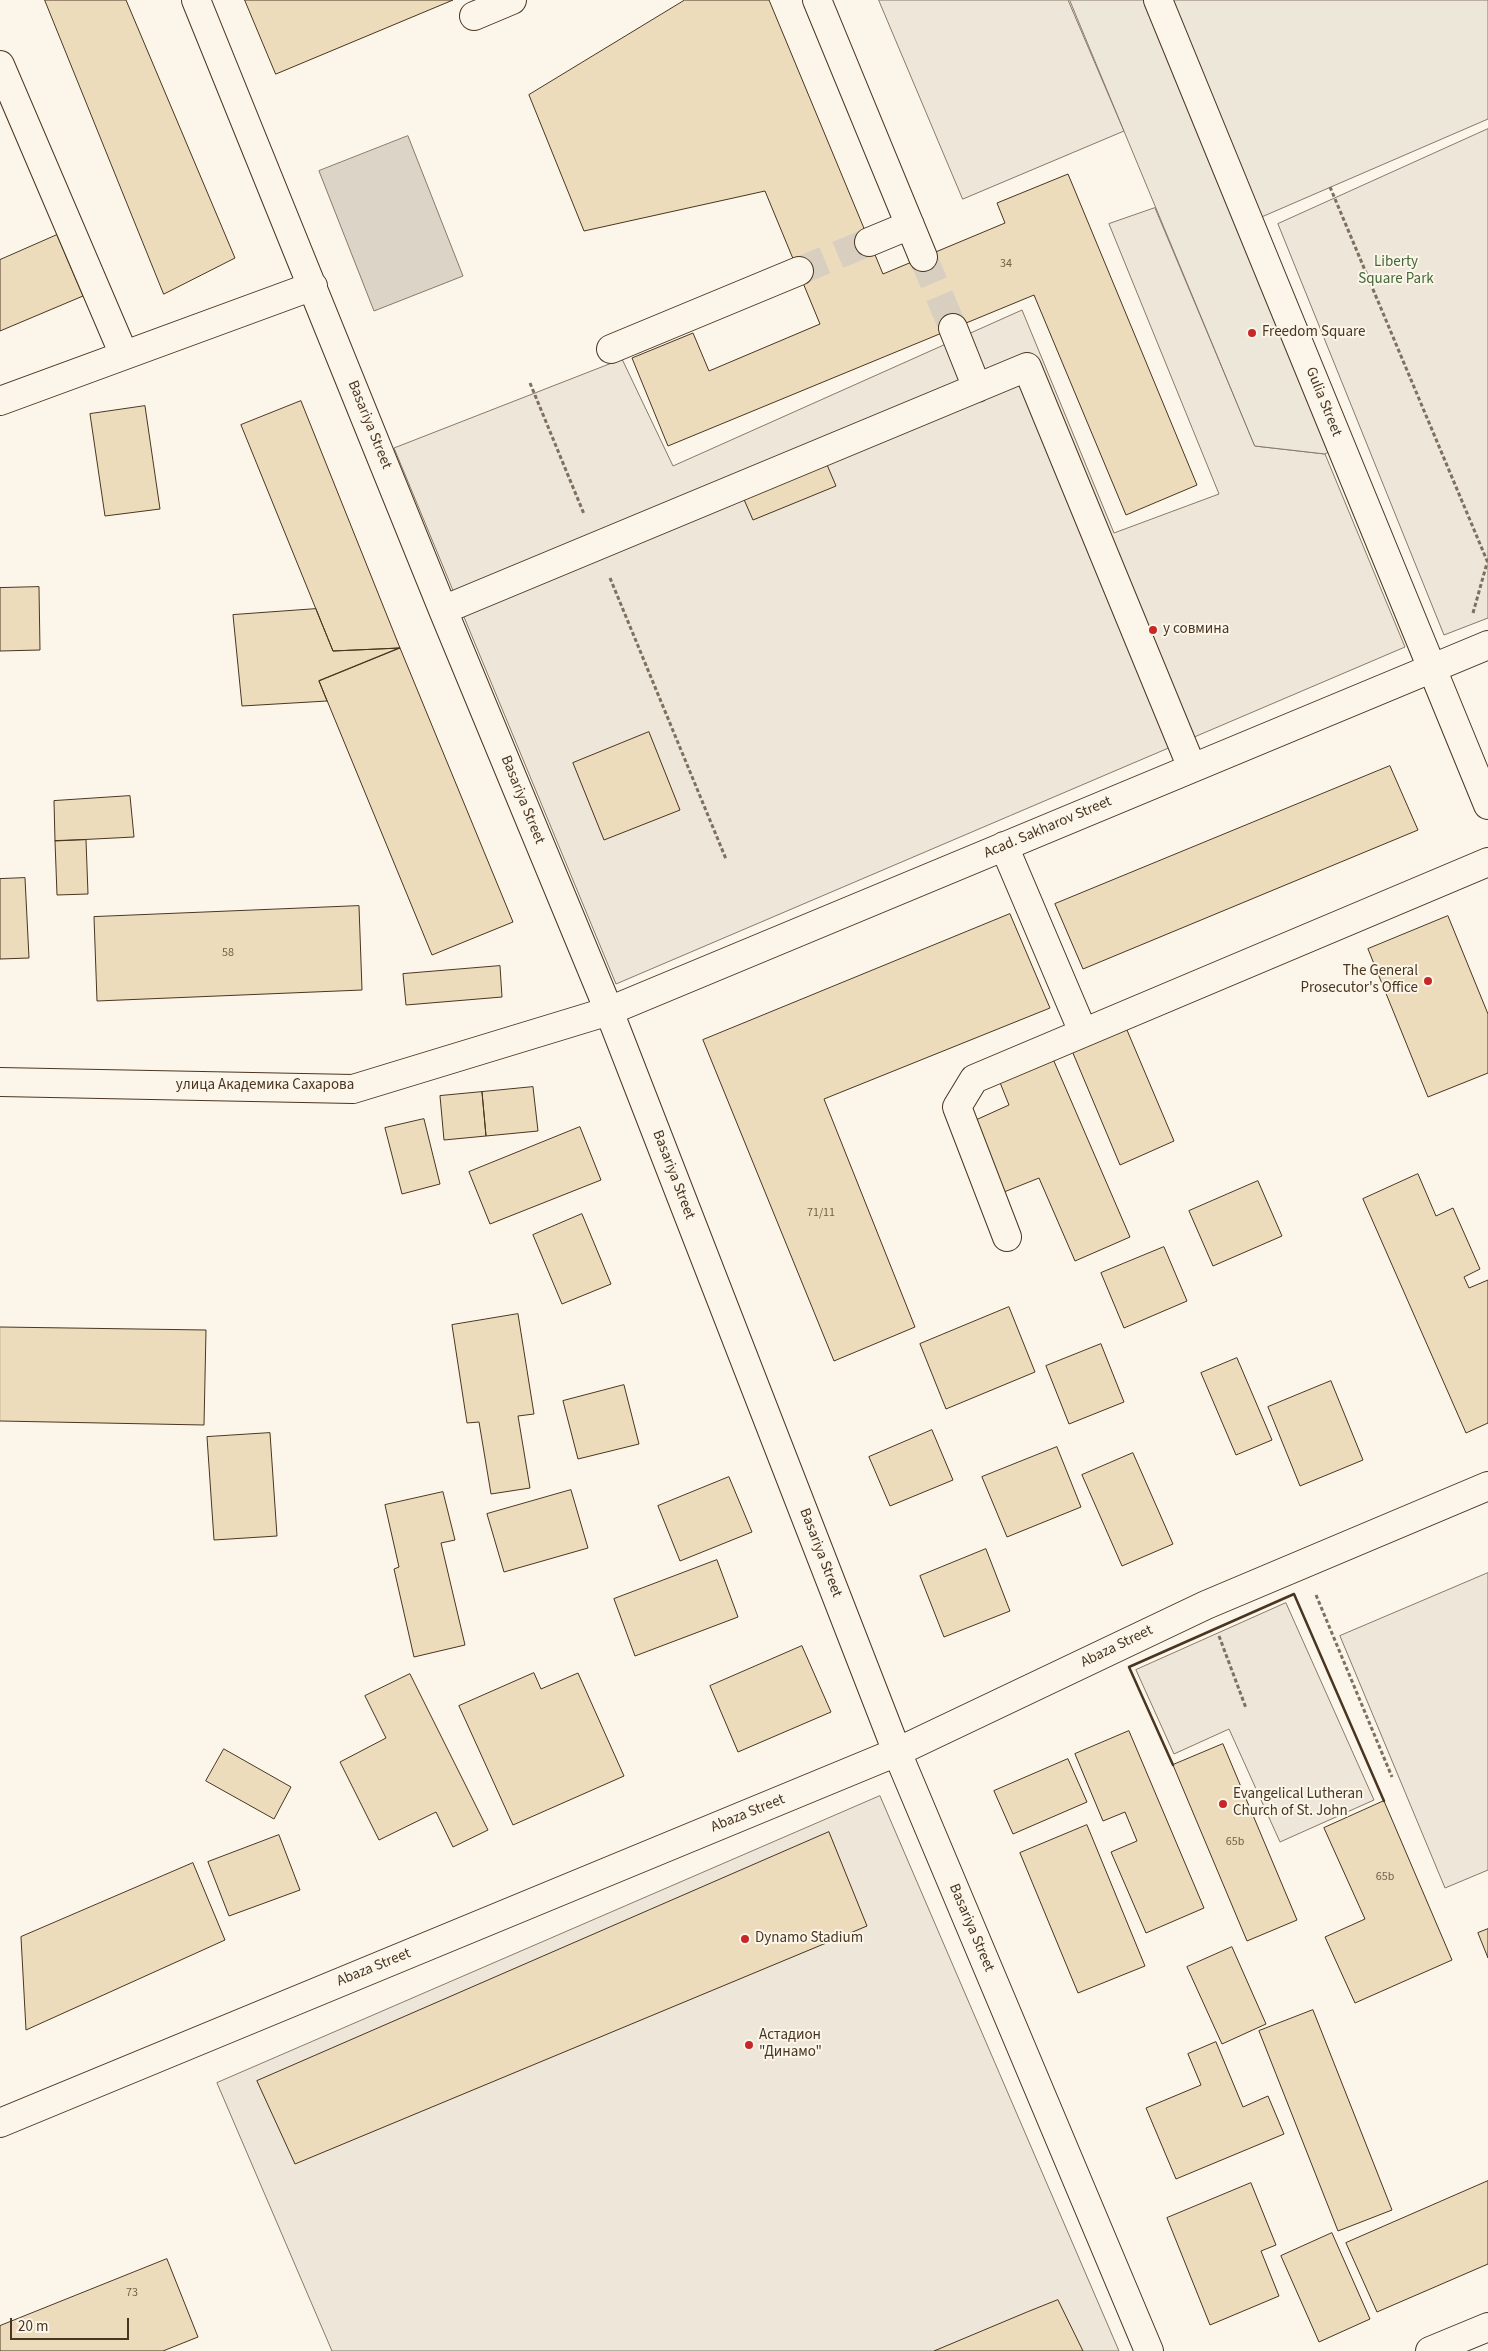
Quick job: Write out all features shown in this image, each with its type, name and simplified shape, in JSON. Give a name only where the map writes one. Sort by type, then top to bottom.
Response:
[{"type":"street","name":"Basariya Street","points":[[196,0],[443,610],[609,1011],[897,1752],[1149,2351]]},
{"type":"street","points":[[474,16],[512,0]]},
{"type":"street","points":[[817,0],[923,257]]},
{"type":"street","name":"Gulia Street","points":[[1158,0],[1488,805]]},
{"type":"street","points":[[0,65],[124,355]]},
{"type":"street","points":[[870,242],[910,225]]},
{"type":"street","points":[[611,349],[799,271]]},
{"type":"street","points":[[0,401],[313,286]]},
{"type":"street","points":[[953,328],[978,388]]},
{"type":"street","points":[[443,610],[1027,367],[1192,768]]},
{"type":"street","name":"Acad. Sakharov Street","points":[[609,1011],[1488,645]]},
{"type":"street","points":[[1004,846],[1083,1032]]},
{"type":"street","points":[[1007,1237],[957,1107],[974,1078],[1488,862]]},
{"type":"street","name":"улица Академика Сахарова","points":[[0,1082],[354,1089],[609,1011]]},
{"type":"street","name":"Abaza Street","points":[[0,2123],[897,1752],[1206,1605],[1488,1486]]},
{"type":"street","points":[[1430,2351],[1488,2326]]},
{"type":"path","points":[[1330,187],[1488,563],[1460,656]]},
{"type":"path","points":[[530,383],[726,859]]},
{"type":"path","points":[[1302,1564],[1392,1777]]},
{"type":"path","points":[[1206,1605],[1246,1708]]},
{"type":"green space","points":[[879,0],[1068,0],[1124,131],[963,199]]},
{"type":"green space","name":"Liberty Square Park","points":[[1488,129],[1488,618],[1444,635],[1278,224]]},
{"type":"green space","points":[[1155,208],[1255,446],[1325,454],[1405,647],[616,984],[394,448],[622,359],[673,466],[1022,310],[1114,533],[1219,494],[1109,224]]},
{"type":"green space","points":[[1488,1573],[1488,1870],[1445,1888],[1340,1636]]},
{"type":"green space","points":[[1286,1603],[1374,1800],[1280,1842],[1229,1729],[1174,1754],[1136,1670]]},
{"type":"green space","name":"Астадион \"Динамо\"","points":[[880,1796],[1119,2351],[332,2351],[217,2083]]},
{"type":"shaded area","name":"Freedom Square","points":[[1070,0],[1488,0],[1488,119],[1250,222],[1341,445],[1325,454],[1255,446]]},
{"type":"shaded area","points":[[408,136],[463,276],[374,311],[319,171]]},
{"type":"building","points":[[45,0],[126,0],[235,258],[164,294]]},
{"type":"building","points":[[245,0],[453,0],[276,74]]},
{"type":"building","points":[[685,0],[769,0],[883,274],[1005,223],[997,203],[1068,174],[1197,485],[1126,515],[1034,295],[668,446],[632,358],[693,333],[709,371],[820,324],[765,191],[584,231],[529,95]]},
{"type":"building","points":[[57,235],[83,296],[0,331],[0,260]]},
{"type":"building","points":[[301,401],[400,648],[333,651],[241,425]]},
{"type":"building","points":[[145,406],[160,509],[105,516],[90,414]]},
{"type":"building","points":[[825,460],[836,486],[753,520],[742,495]]},
{"type":"building","points":[[39,587],[40,650],[0,651],[0,588]]},
{"type":"building","points":[[316,609],[333,651],[400,648],[319,681],[327,701],[242,706],[233,615]]},
{"type":"building","points":[[400,648],[513,922],[432,955],[319,681]]},
{"type":"building","points":[[649,732],[680,810],[604,840],[573,763]]},
{"type":"building","points":[[1390,766],[1418,830],[1083,969],[1055,904]]},
{"type":"building","points":[[130,796],[134,837],[55,841],[54,801]]},
{"type":"building","points":[[86,840],[88,894],[57,895],[55,841]]},
{"type":"building","points":[[25,878],[29,958],[0,959],[0,879]]},
{"type":"building","points":[[359,906],[362,990],[97,1001],[94,917]]},
{"type":"building","points":[[1010,914],[1050,1008],[824,1099],[915,1327],[834,1361],[703,1040]]},
{"type":"building","name":"The General Prosecutor's Office","points":[[1448,916],[1488,1014],[1488,1073],[1428,1097],[1368,949]]},
{"type":"building","points":[[500,966],[502,997],[406,1005],[403,974]]},
{"type":"building","points":[[1124,1023],[1174,1141],[1120,1165],[1070,1046]]},
{"type":"building","points":[[1050,1052],[1130,1237],[1075,1261],[1039,1178],[999,1194],[969,1123],[1009,1105],[997,1075]]},
{"type":"building","points":[[533,1087],[538,1131],[486,1136],[482,1092]]},
{"type":"building","points":[[482,1092],[486,1136],[444,1140],[440,1096]]},
{"type":"building","points":[[424,1119],[440,1184],[402,1194],[385,1128]]},
{"type":"building","points":[[580,1127],[601,1180],[490,1224],[469,1172]]},
{"type":"building","points":[[1418,1174],[1436,1216],[1453,1208],[1480,1269],[1464,1277],[1469,1288],[1488,1280],[1488,1423],[1466,1433],[1363,1199]]},
{"type":"building","points":[[1258,1181],[1282,1236],[1213,1266],[1189,1211]]},
{"type":"building","points":[[582,1214],[611,1284],[562,1304],[533,1235]]},
{"type":"building","points":[[1164,1247],[1187,1301],[1124,1328],[1101,1273]]},
{"type":"building","points":[[1009,1307],[1035,1372],[946,1409],[920,1344]]},
{"type":"building","points":[[518,1314],[534,1414],[518,1416],[530,1488],[491,1494],[479,1422],[467,1423],[452,1325]]},
{"type":"building","points":[[0,1327],[206,1330],[204,1425],[0,1421]]},
{"type":"building","points":[[1101,1344],[1124,1402],[1069,1424],[1046,1366]]},
{"type":"building","points":[[1237,1358],[1272,1440],[1236,1455],[1201,1373]]},
{"type":"building","points":[[1331,1381],[1363,1460],[1300,1486],[1268,1407]]},
{"type":"building","points":[[624,1385],[639,1444],[578,1459],[563,1401]]},
{"type":"building","points":[[932,1430],[953,1480],[890,1506],[869,1457]]},
{"type":"building","points":[[270,1433],[277,1536],[214,1540],[207,1437]]},
{"type":"building","points":[[1057,1447],[1081,1507],[1007,1537],[982,1477]]},
{"type":"building","points":[[1133,1453],[1173,1544],[1122,1566],[1082,1475]]},
{"type":"building","points":[[729,1477],[752,1532],[680,1561],[658,1506]]},
{"type":"building","points":[[571,1490],[588,1548],[504,1572],[487,1514]]},
{"type":"building","points":[[443,1492],[455,1540],[441,1543],[465,1645],[414,1657],[394,1569],[399,1567],[385,1505]]},
{"type":"building","points":[[986,1549],[1010,1611],[944,1637],[920,1576]]},
{"type":"building","points":[[717,1560],[738,1617],[635,1656],[614,1599]]},
{"type":"building","points":[[802,1646],[831,1712],[738,1752],[710,1686]]},
{"type":"building","points":[[534,1673],[541,1689],[578,1673],[624,1776],[513,1825],[459,1706]]},
{"type":"building","points":[[410,1674],[488,1830],[453,1847],[436,1812],[379,1840],[340,1762],[386,1738],[365,1696]]},
{"type":"building","points":[[1129,1731],[1204,1908],[1146,1933],[1111,1852],[1137,1841],[1125,1812],[1103,1821],[1075,1754]]},
{"type":"building","points":[[1223,1744],[1297,1920],[1247,1941],[1173,1765]]},
{"type":"building","points":[[224,1749],[291,1787],[274,1819],[206,1781]]},
{"type":"building","points":[[1068,1759],[1087,1802],[1013,1834],[994,1791]]},
{"type":"building","points":[[1384,1801],[1452,1960],[1355,2003],[1325,1937],[1365,1919],[1324,1828]]},
{"type":"building","points":[[1087,1825],[1145,1966],[1078,1993],[1020,1853]]},
{"type":"building","points":[[829,1832],[867,1926],[295,2164],[257,2081]]},
{"type":"building","points":[[279,1835],[300,1890],[229,1916],[208,1862]]},
{"type":"building","points":[[193,1863],[225,1940],[26,2030],[21,1937]]},
{"type":"building","points":[[1488,1929],[1488,1958],[1478,1933]]},
{"type":"building","points":[[1232,1947],[1266,2024],[1222,2044],[1187,1967]]},
{"type":"building","points":[[1313,2010],[1392,2210],[1338,2231],[1259,2031]]},
{"type":"building","points":[[1216,2042],[1243,2107],[1268,2096],[1284,2134],[1176,2179],[1146,2108],[1201,2085],[1188,2054]]},
{"type":"building","points":[[1488,2181],[1488,2264],[1377,2312],[1346,2243]]},
{"type":"building","points":[[1251,2183],[1276,2245],[1261,2251],[1279,2296],[1210,2325],[1167,2218]]},
{"type":"building","points":[[1332,2233],[1370,2319],[1319,2342],[1281,2256]]},
{"type":"building","points":[[167,2259],[198,2337],[163,2351],[0,2351],[0,2326]]},
{"type":"building","points":[[1058,2300],[1083,2351],[934,2351],[1027,2312]]},
{"type":"tunnel","points":[[799,271],[869,242]]},
{"type":"tunnel","points":[[923,257],[953,328]]},
{"type":"wall","points":[[1173,1765],[1129,1667],[1294,1594],[1384,1801]]},
{"type":"place","name":"Freedom Square","points":[[1252,333]]},
{"type":"place","name":"у совмина","points":[[1153,630]]},
{"type":"place","name":"The General Prosecutor's Office","points":[[1428,981]]},
{"type":"place","name":"Evangelical Lutheran Church of St. John","points":[[1223,1804]]},
{"type":"place","name":"Dynamo Stadium","points":[[745,1939]]},
{"type":"place","name":"Астадион \"Динамо\"","points":[[749,2045]]}]
